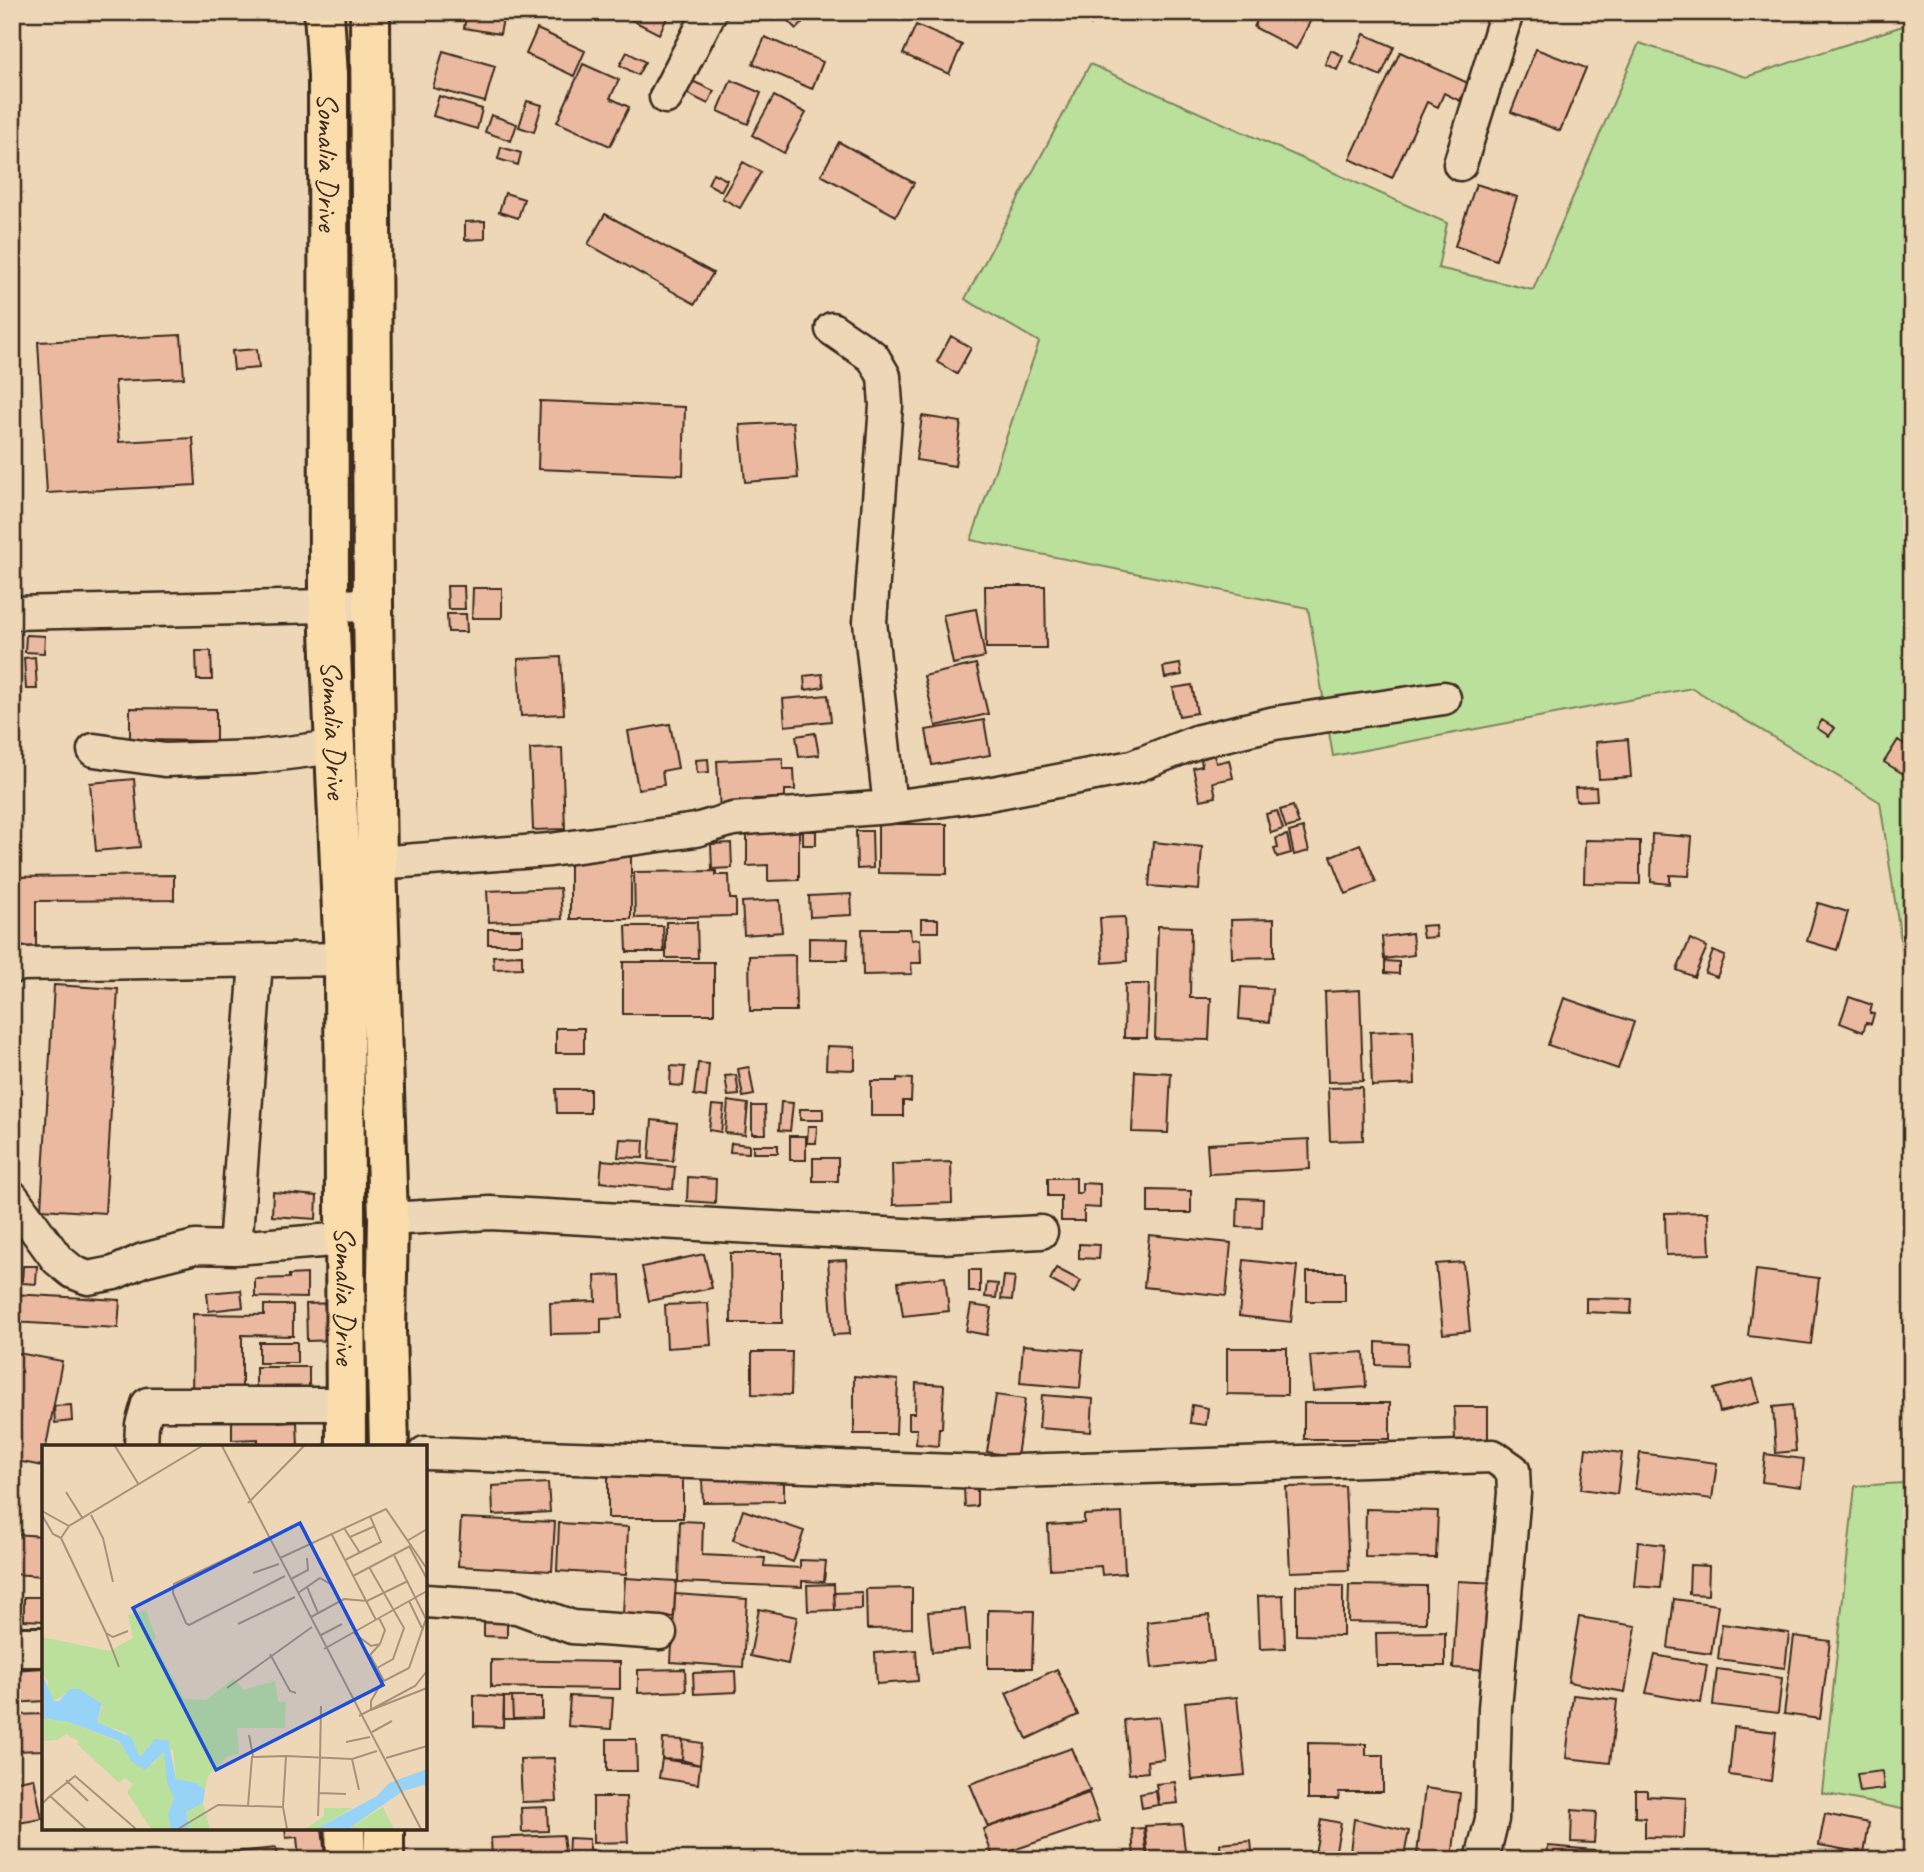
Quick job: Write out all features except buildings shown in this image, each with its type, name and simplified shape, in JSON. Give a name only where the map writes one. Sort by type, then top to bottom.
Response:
[{"type":"main road","name":"Somalia Drive","points":[[324,12],[328,103],[329,607],[344,959],[346,1445]]},
{"type":"main road","name":"Somalia Drive","points":[[370,12],[373,605],[377,863],[388,1219],[386,1329],[389,1445]]},
{"type":"main road","points":[[345,1830],[346,1860]]},
{"type":"main road","points":[[384,1830],[384,1860]]},
{"type":"street","points":[[666,97],[710,12]]},
{"type":"street","points":[[1460,164],[1507,12]]},
{"type":"street","points":[[832,329],[873,357],[884,376],[886,405],[870,622],[890,807]]},
{"type":"street","points":[[14,606],[373,605]]},
{"type":"street","points":[[377,863],[550,850],[696,830],[733,819],[890,807],[988,794],[1132,766],[1199,741],[1275,723],[1444,698]]},
{"type":"street","points":[[94,750],[165,760],[255,757],[335,747]]},
{"type":"street","points":[[12,967],[20,964],[344,959]]},
{"type":"street","points":[[235,1248],[256,961]]},
{"type":"street","points":[[12,1197],[57,1259],[74,1272],[89,1278],[114,1273],[144,1260],[195,1247],[235,1248],[345,1238]]},
{"type":"street","points":[[388,1219],[490,1213],[941,1237],[1041,1232]]},
{"type":"street","points":[[141,1445],[142,1425],[148,1404],[346,1404]]},
{"type":"street","points":[[427,1452],[985,1472],[1493,1456],[1513,1470],[1514,1493],[1495,1708],[1492,1819],[1482,1860]]},
{"type":"street","points":[[427,1601],[517,1607],[572,1627],[660,1633]]},
{"type":"street","points":[[12,1647],[42,1647]]},
{"type":"green space","points":[[1912,23],[1912,1013],[1880,802],[1692,688],[1333,756],[1308,608],[971,540],[1039,342],[965,299],[1090,64],[1447,223],[1438,268],[1533,290],[1639,43],[1746,77]]},
{"type":"green space","points":[[1912,1292],[1912,1811],[1822,1793],[1855,1486],[1903,1483]]}]
